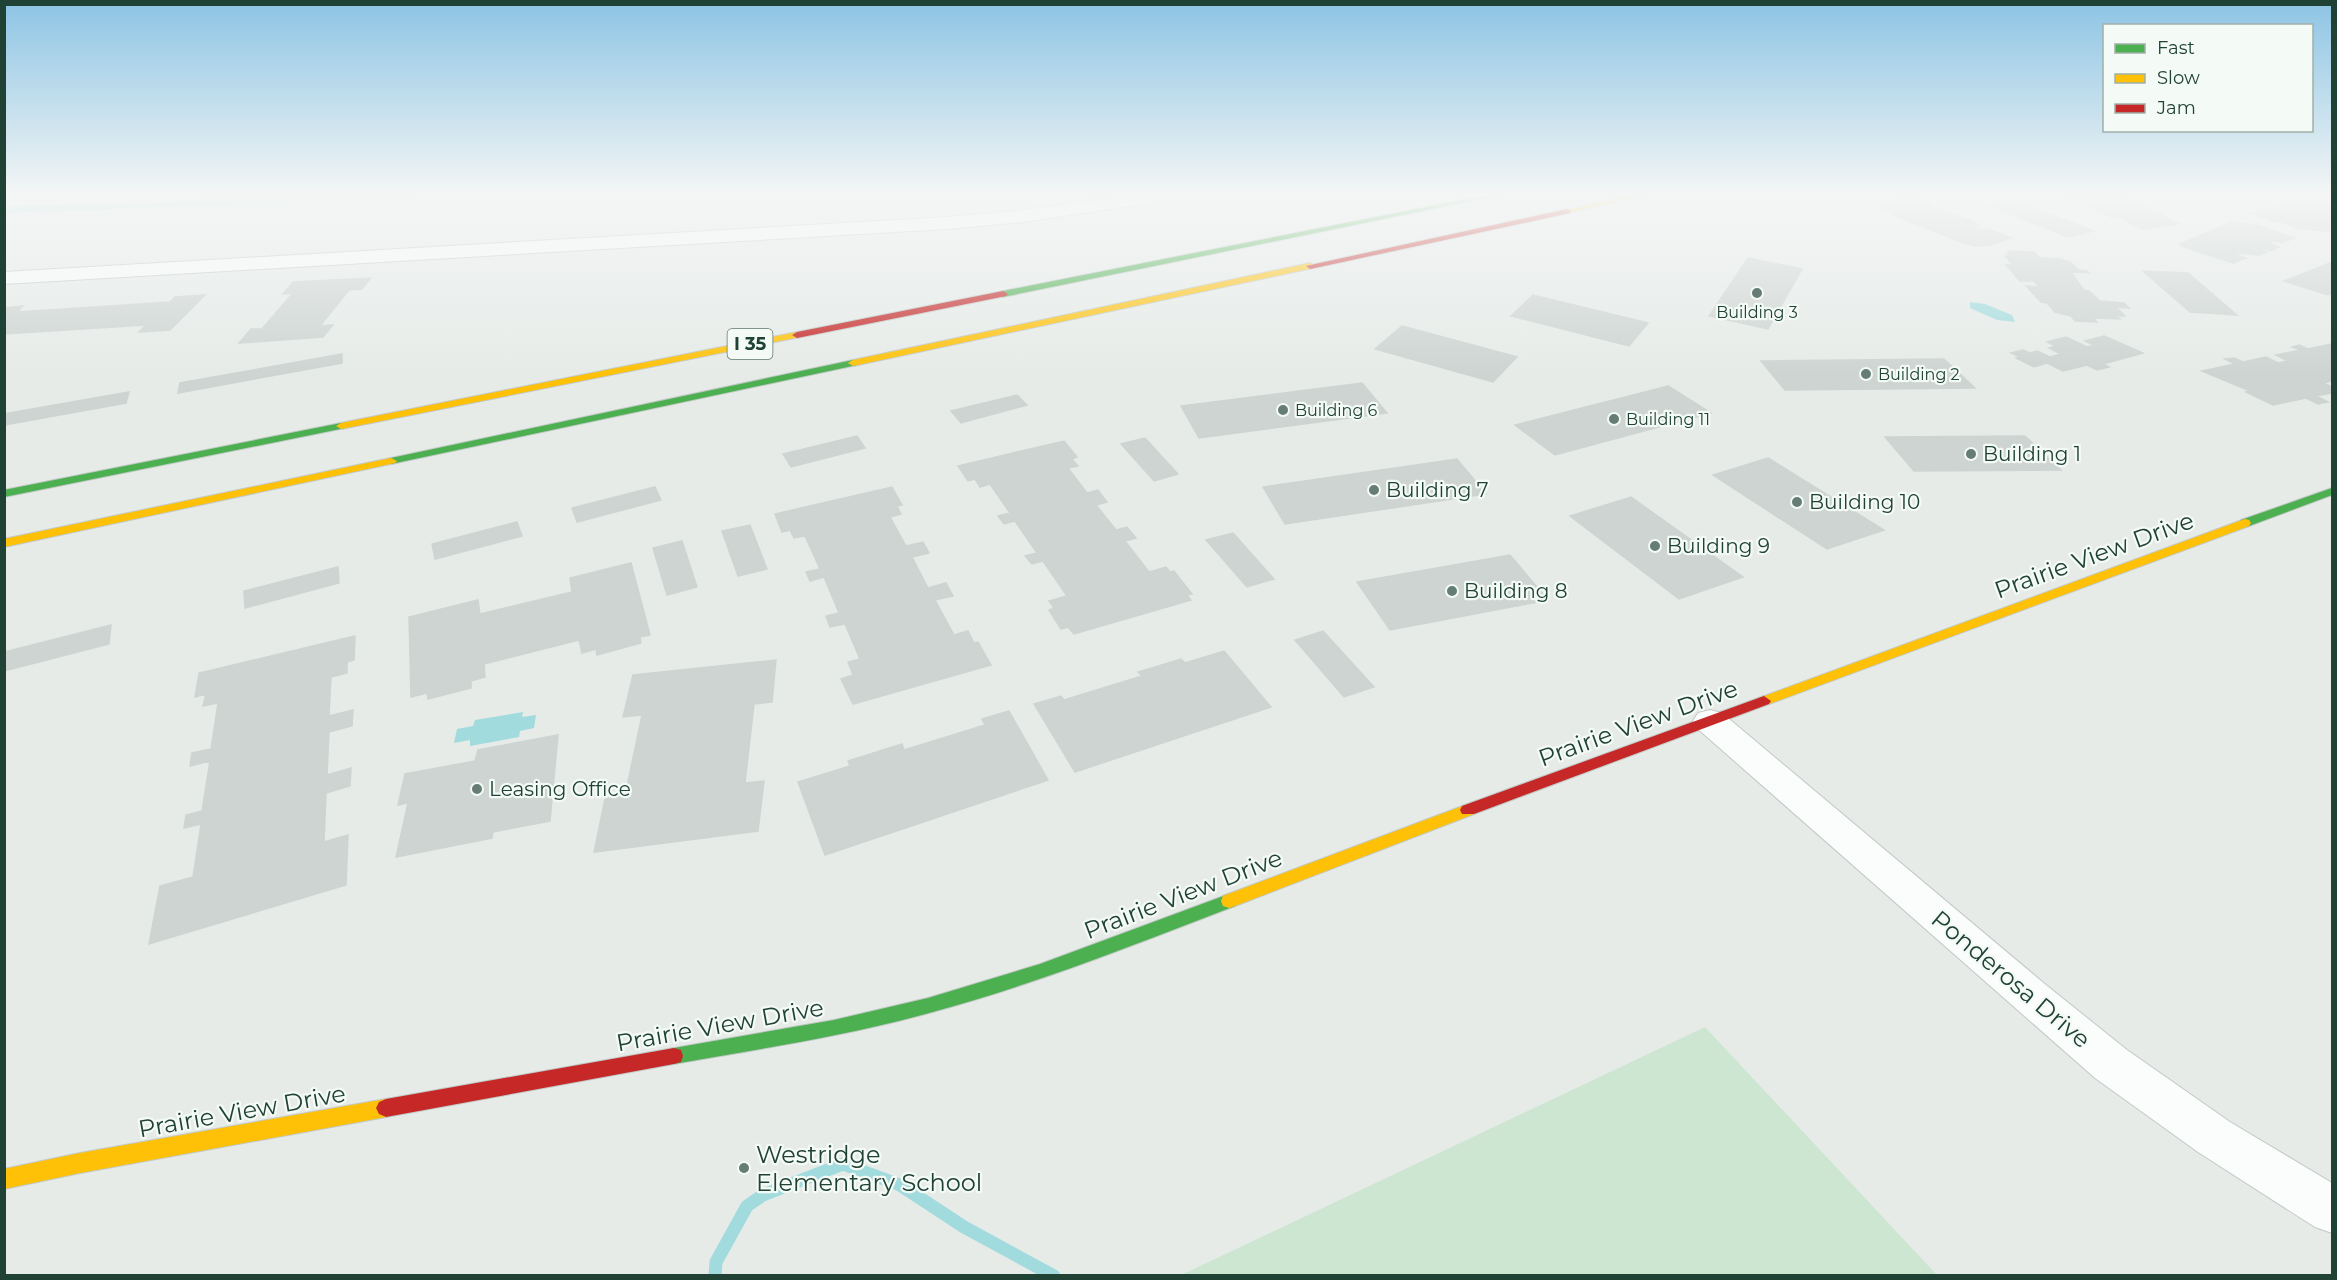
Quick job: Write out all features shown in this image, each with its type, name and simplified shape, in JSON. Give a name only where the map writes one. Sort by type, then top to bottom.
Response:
[{"type":"main road","name":"I 35","points":[[4,494],[1198,255]]},
{"type":"main road","name":"I 35","points":[[4,543],[1362,255]]},
{"type":"main road","name":"Prairie View Drive","points":[[4,1179],[91,1161],[813,1032],[928,1006],[1081,958],[1451,816],[2332,491]]},
{"type":"street","points":[[4,278],[408,255]]},
{"type":"street","name":"Ponderosa Drive","points":[[1710,721],[2022,991],[2111,1064],[2214,1137],[2332,1210]]},
{"type":"green space","points":[[1705,1027],[1937,1275],[1181,1275]]},
{"type":"water","points":[[1970,302],[1985,304],[2012,315],[2015,322],[1997,320],[1970,308]]},
{"type":"water","points":[[523,712],[522,717],[536,715],[534,728],[520,731],[519,737],[470,746],[470,740],[454,743],[457,729],[473,726],[475,720]]},
{"type":"building","points":[[2037,255],[2040,258],[2070,262],[2079,270],[2089,273],[2071,272],[2084,290],[2089,291],[2100,301],[2124,303],[2129,308],[2116,307],[2125,316],[2116,316],[2120,319],[2093,318],[2097,322],[2075,321],[2071,316],[2055,312],[2047,303],[2041,302],[2026,286],[2039,287],[2034,281],[2020,281],[2006,265],[2013,265],[2005,256]]},
{"type":"building","points":[[2208,255],[2237,255],[2246,258],[2233,263]]},
{"type":"building","name":"Building 3","points":[[1748,258],[1802,269],[1768,329],[1709,316]]},
{"type":"building","points":[[2332,262],[2332,294],[2328,295],[2284,281]]},
{"type":"building","points":[[2143,271],[2188,273],[2237,315],[2190,312]]},
{"type":"building","points":[[371,278],[362,289],[349,290],[320,326],[333,325],[323,337],[239,343],[251,329],[262,329],[293,293],[283,294],[293,282]]},
{"type":"building","points":[[205,295],[170,330],[139,332],[146,325],[4,334],[4,308],[23,306],[17,312],[170,302],[175,297]]},
{"type":"building","points":[[1533,295],[1648,323],[1629,346],[1511,316]]},
{"type":"building","points":[[1402,326],[1517,357],[1493,382],[1375,349]]},
{"type":"building","points":[[2104,336],[2143,353],[2103,364],[2109,367],[2097,370],[2087,365],[2063,371],[2047,363],[2034,367],[2011,353],[2023,350],[2030,353],[2037,351],[2050,357],[2061,354],[2049,348],[2056,346],[2047,342],[2066,337],[2087,347],[2094,345],[2085,341]]},
{"type":"building","points":[[2332,344],[2332,381],[2323,383],[2332,387],[2332,393],[2316,396],[2328,402],[2318,404],[2306,398],[2273,405],[2246,392],[2250,391],[2202,371],[2235,364],[2225,359],[2234,358],[2243,362],[2266,357],[2278,363],[2288,361],[2276,355],[2301,350],[2292,347],[2299,345],[2308,349]]},
{"type":"building","points":[[342,354],[342,363],[178,393],[180,383]]},
{"type":"building","name":"Building 2","points":[[1944,359],[1975,388],[1785,390],[1761,361]]},
{"type":"building","name":"Building 6","points":[[1362,383],[1387,413],[1199,438],[1181,406]]},
{"type":"building","name":"Building 11","points":[[1668,386],[1711,413],[1555,455],[1515,425]]},
{"type":"building","points":[[129,392],[126,403],[4,425],[4,414]]},
{"type":"building","points":[[1017,395],[1027,405],[961,423],[951,411]]},
{"type":"building","points":[[857,436],[865,448],[791,467],[783,454]]},
{"type":"building","name":"Building 1","points":[[2025,436],[2061,470],[1914,471],[1885,437]]},
{"type":"building","points":[[1145,438],[1178,474],[1154,481],[1121,444]]},
{"type":"building","points":[[1064,441],[1077,457],[1072,459],[1078,466],[1068,468],[1087,493],[1098,490],[1107,502],[1096,505],[1116,530],[1127,527],[1136,538],[1125,541],[1149,572],[1166,567],[1170,572],[1174,571],[1192,594],[1187,595],[1191,600],[1074,634],[1068,627],[1061,629],[1049,610],[1054,608],[1049,601],[1067,596],[1043,561],[1032,564],[1025,556],[1037,553],[1015,521],[1004,524],[998,516],[1010,513],[990,484],[980,487],[975,479],[968,481],[958,466]]},
{"type":"building","name":"Building 10","points":[[1768,458],[1884,530],[1827,549],[1713,475]]},
{"type":"building","name":"Building 7","points":[[1457,459],[1486,494],[1285,524],[1263,487]]},
{"type":"building","points":[[655,487],[661,500],[577,522],[572,508]]},
{"type":"building","points":[[892,487],[902,505],[897,506],[901,514],[890,517],[906,546],[923,542],[929,553],[912,557],[928,588],[946,583],[953,596],[935,600],[954,635],[968,631],[974,643],[978,642],[991,665],[853,704],[841,679],[853,675],[848,662],[860,659],[845,624],[830,627],[826,616],[839,613],[824,577],[810,581],[806,572],[820,569],[805,536],[794,538],[790,530],[782,532],[775,514]]},
{"type":"building","name":"Building 9","points":[[1631,497],[1743,577],[1679,599],[1570,516]]},
{"type":"building","points":[[517,522],[522,536],[435,559],[432,544]]},
{"type":"building","points":[[750,525],[767,569],[738,576],[722,531]]},
{"type":"building","points":[[1233,533],[1274,579],[1247,587],[1206,540]]},
{"type":"building","points":[[682,541],[697,587],[667,595],[653,548]]},
{"type":"building","name":"Building 8","points":[[1510,555],[1548,600],[1390,630],[1357,582]]},
{"type":"building","points":[[631,563],[650,635],[640,637],[641,643],[597,655],[596,649],[582,653],[579,640],[484,664],[485,677],[471,681],[471,688],[428,699],[427,693],[411,697],[409,617],[478,600],[480,614],[572,592],[570,578]]},
{"type":"building","points":[[338,567],[339,583],[245,608],[244,591]]},
{"type":"building","points":[[111,625],[109,644],[4,671],[4,652]]},
{"type":"building","points":[[1323,631],[1374,687],[1344,697],[1295,640]]},
{"type":"building","points":[[355,636],[354,660],[347,662],[347,673],[331,677],[329,716],[353,710],[352,726],[329,732],[327,775],[351,768],[350,786],[326,793],[324,842],[348,835],[346,885],[149,944],[160,886],[193,877],[201,824],[184,828],[186,815],[202,811],[210,761],[190,766],[192,753],[211,749],[218,703],[203,706],[206,694],[195,697],[199,673]]},
{"type":"building","points":[[1224,651],[1271,707],[1075,772],[1034,704],[1061,696],[1064,700],[1142,676],[1138,672],[1181,659],[1185,663]]},
{"type":"building","points":[[776,660],[772,702],[754,704],[745,783],[764,781],[758,831],[594,852],[605,799],[625,796],[642,715],[623,717],[633,675]]},
{"type":"building","points":[[1009,711],[1048,780],[825,855],[798,782],[850,766],[848,761],[902,744],[904,750],[985,725],[982,719]]},
{"type":"building","name":"Leasing Office","points":[[558,735],[550,821],[493,832],[492,838],[396,857],[408,803],[398,805],[405,774],[475,761],[478,750]]},
{"type":"waterway","points":[[715,1276],[716,1262],[747,1206],[763,1195],[843,1164],[900,1185],[964,1227],[1054,1276]]},
{"type":"traffic: fast","points":[[1003,294],[1199,255]]},
{"type":"traffic: fast","points":[[391,461],[853,363]]},
{"type":"traffic: fast","points":[[4,494],[341,426]]},
{"type":"traffic: fast","points":[[2245,523],[2332,491]]},
{"type":"traffic: fast","points":[[674,1056],[834,1028],[928,1006],[1117,944],[1229,901]]},
{"type":"traffic: slow","points":[[853,363],[1310,266]]},
{"type":"traffic: slow","points":[[341,426],[797,335]]},
{"type":"traffic: slow","points":[[4,543],[391,461]]},
{"type":"traffic: slow","points":[[1764,701],[2245,523]]},
{"type":"traffic: slow","points":[[1229,901],[1468,810]]},
{"type":"traffic: slow","points":[[4,1179],[80,1163],[386,1108]]},
{"type":"traffic: jam","points":[[1310,266],[1363,255]]},
{"type":"traffic: jam","points":[[797,335],[1003,294]]},
{"type":"traffic: jam","points":[[1468,810],[1764,701]]},
{"type":"traffic: jam","points":[[386,1108],[674,1056]]},
{"type":"place","name":"Building 3","points":[[1757,293]]},
{"type":"place","name":"Building 2","points":[[1866,374]]},
{"type":"place","name":"Building 6","points":[[1283,410]]},
{"type":"place","name":"Building 11","points":[[1614,419]]},
{"type":"place","name":"Building 1","points":[[1971,454]]},
{"type":"place","name":"Building 7","points":[[1374,490]]},
{"type":"place","name":"Building 10","points":[[1797,502]]},
{"type":"place","name":"Building 9","points":[[1655,546]]},
{"type":"place","name":"Building 8","points":[[1452,591]]},
{"type":"place","name":"Leasing Office","points":[[477,789]]},
{"type":"place","name":"Westridge Elementary School","points":[[744,1168]]}]
